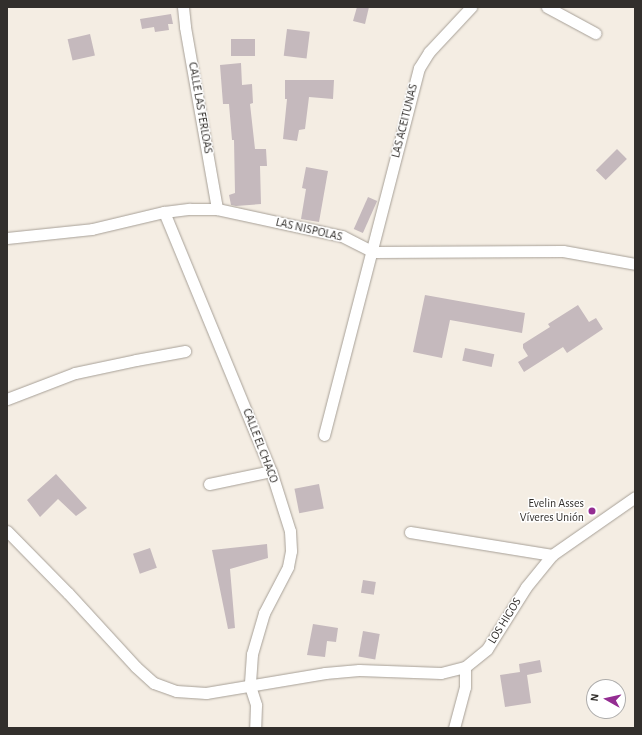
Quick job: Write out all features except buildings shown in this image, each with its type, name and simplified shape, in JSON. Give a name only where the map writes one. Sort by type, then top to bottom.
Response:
[{"type":"street","name":"CALLE LAS FERLOAS","points":[[183,7],[185,27],[217,209]]},
{"type":"street","name":"LAS ACEITUNAS","points":[[324,436],[419,68],[429,52],[471,7]]},
{"type":"street","points":[[547,7],[595,33]]},
{"type":"street","name":"LAS NISPOLAS","points":[[7,238],[92,229],[164,212],[190,209],[217,209],[342,236],[372,252],[564,251],[635,264]]},
{"type":"street","name":"CALLE EL CHACO","points":[[164,212],[271,471],[290,531],[291,551],[285,574],[264,613],[255,640],[252,654],[250,686]]},
{"type":"street","points":[[7,399],[75,373],[185,351]]},
{"type":"street","points":[[209,484],[271,471]]},
{"type":"street","name":"LOS HIGOS","points":[[7,531],[68,593],[136,667],[154,683],[176,691],[206,693],[310,675],[359,670],[441,673],[465,667],[488,649],[526,587],[552,555],[635,497]]},
{"type":"street","points":[[410,532],[552,555]]},
{"type":"street","points":[[454,728],[465,687],[465,667]]},
{"type":"street","points":[[250,686],[256,705],[255,728]]},
{"type":"place","name":"Evelin Asses Víveres Unión","points":[[592,511]]}]
